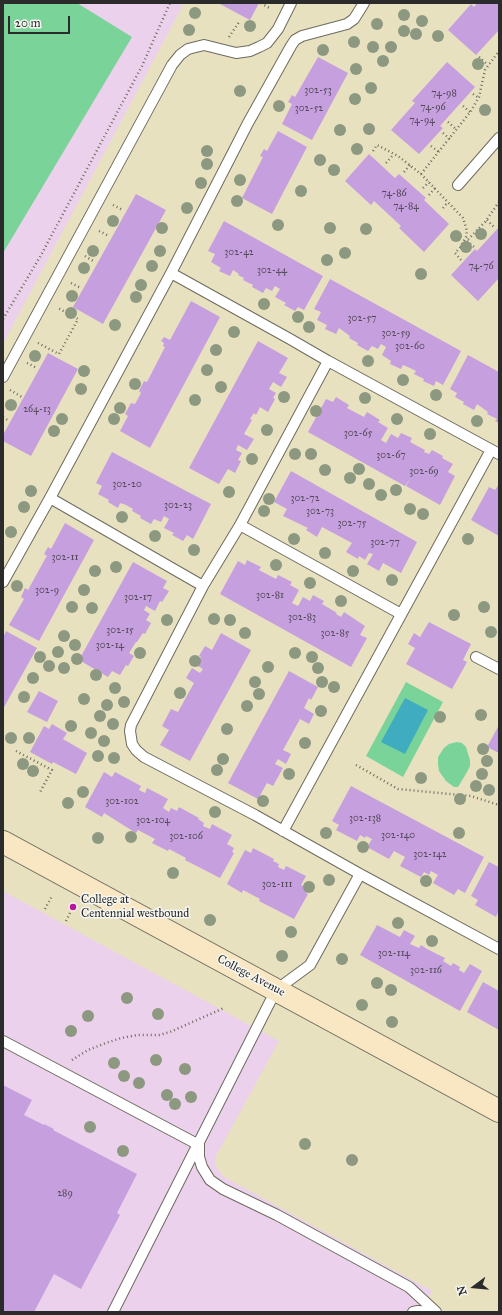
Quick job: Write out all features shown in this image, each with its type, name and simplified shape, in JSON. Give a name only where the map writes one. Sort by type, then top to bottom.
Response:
[{"type":"main road","name":"College Avenue","points":[[3,842],[499,1111]]},
{"type":"lane","points":[[3,377],[168,72],[180,55],[188,48],[204,45],[236,52],[250,51],[259,47],[267,43],[278,29],[291,3]]},
{"type":"lane","points":[[3,582],[171,273],[248,123],[291,46],[295,40],[302,36],[348,24],[354,19],[364,3]]},
{"type":"lane","points":[[458,185],[499,138]]},
{"type":"lane","points":[[171,273],[495,452],[401,614],[283,831]]},
{"type":"lane","points":[[328,361],[240,525],[203,586],[130,725],[132,744],[144,757],[499,949]]},
{"type":"lane","points":[[50,498],[203,586]]},
{"type":"lane","points":[[240,525],[401,614]]},
{"type":"lane","points":[[476,657],[499,669]]},
{"type":"lane","points":[[113,1312],[276,990],[310,965],[360,874]]},
{"type":"lane","points":[[3,1041],[198,1145]]},
{"type":"lane","points":[[198,1145],[202,1167],[210,1180],[223,1189],[277,1215],[409,1287],[435,1312]]},
{"type":"lane","points":[[413,1312],[435,1312]]},
{"type":"path","points":[[3,319],[40,257],[142,66],[170,3]]},
{"type":"path","points":[[261,3],[272,9]]},
{"type":"path","points":[[269,14],[275,3]]},
{"type":"path","points":[[236,39],[229,38],[239,22]]},
{"type":"path","points":[[421,174],[470,112],[478,98],[485,70],[499,51]]},
{"type":"path","points":[[479,57],[488,65]]},
{"type":"path","points":[[473,94],[478,98]]},
{"type":"path","points":[[463,106],[470,112]]},
{"type":"path","points":[[448,122],[457,130]]},
{"type":"path","points":[[443,133],[450,139]]},
{"type":"path","points":[[373,151],[377,145],[394,154],[421,174],[463,218],[467,227],[466,237],[460,248]]},
{"type":"path","points":[[431,146],[439,152]]},
{"type":"path","points":[[386,163],[394,154]]},
{"type":"path","points":[[404,172],[410,166]]},
{"type":"path","points":[[423,188],[429,182]]},
{"type":"path","points":[[429,195],[435,188]]},
{"type":"path","points":[[442,208],[448,202]]},
{"type":"path","points":[[112,204],[123,210]]},
{"type":"path","points":[[461,260],[455,253],[487,220],[498,205]]},
{"type":"path","points":[[487,220],[495,228]]},
{"type":"path","points":[[98,230],[109,236]]},
{"type":"path","points":[[467,241],[474,247]]},
{"type":"path","points":[[84,255],[95,262]]},
{"type":"path","points":[[69,282],[81,288]]},
{"type":"path","points":[[36,342],[59,354],[78,319],[56,306]]},
{"type":"path","points":[[25,362],[37,368]]},
{"type":"path","points":[[10,390],[22,397]]},
{"type":"path","points":[[3,418],[9,421]]},
{"type":"path","points":[[16,751],[52,770],[39,794]]},
{"type":"path","points":[[356,765],[398,789],[471,796],[499,805]]},
{"type":"path","points":[[45,909],[52,896]]},
{"type":"path","points":[[66,921],[73,907]]},
{"type":"path","points":[[60,1071],[88,1050],[106,1043],[137,1035],[170,1032],[224,1008]]},
{"type":"shaded area","points":[[3,3],[184,3],[3,344]]},
{"type":"shaded area","points":[[3,891],[279,1041],[215,1158],[216,1167],[224,1177],[432,1291],[421,1312],[3,1312]]},
{"type":"green space","points":[[3,3],[77,3],[132,37],[3,253]]},
{"type":"green space","points":[[406,682],[443,702],[403,777],[366,756]]},
{"type":"green space","points":[[457,742],[462,743],[466,747],[470,760],[470,766],[458,787],[454,787],[446,781],[439,771],[438,757],[444,748],[449,744]]},
{"type":"water","points":[[405,698],[428,710],[405,754],[381,742]]},
{"type":"building","points":[[218,3],[259,3],[250,20]]},
{"type":"building","points":[[477,3],[499,3],[499,30],[476,55],[448,30],[471,4],[474,7]]},
{"type":"building","points":[[318,57],[348,73],[312,140],[282,124],[292,104],[288,102],[292,95],[295,97]]},
{"type":"building","points":[[447,62],[475,87],[440,126],[443,128],[419,154],[391,130],[415,103],[412,101]]},
{"type":"building","points":[[278,131],[307,147],[272,214],[242,198],[263,157],[260,156],[264,149],[267,151]]},
{"type":"building","points":[[369,154],[395,178],[399,174],[426,198],[424,200],[449,224],[424,252],[399,228],[401,226],[374,201],[371,205],[345,181]]},
{"type":"building","points":[[136,194],[166,210],[103,324],[73,307]]},
{"type":"building","points":[[224,221],[323,276],[304,310],[298,307],[295,311],[284,305],[286,303],[275,297],[280,289],[275,286],[272,291],[266,288],[263,293],[252,287],[253,285],[243,280],[244,278],[233,270],[230,276],[219,271],[221,268],[211,262],[215,254],[208,251]]},
{"type":"building","points":[[499,227],[499,278],[478,301],[451,275],[475,249],[477,251]]},
{"type":"building","points":[[330,279],[461,351],[443,385],[436,381],[434,386],[423,381],[424,379],[414,374],[416,371],[410,368],[403,365],[401,369],[390,364],[391,361],[382,355],[386,347],[381,344],[378,349],[372,346],[368,351],[357,345],[358,343],[349,338],[350,336],[339,328],[336,334],[325,329],[327,325],[317,320],[321,312],[314,309]]},
{"type":"building","points":[[191,301],[220,317],[150,448],[120,431],[128,416],[125,414],[131,403],[135,404],[141,393],[139,391],[144,381],[147,382],[165,347],[163,346],[164,343],[161,341],[164,337],[170,340]]},
{"type":"building","points":[[258,341],[288,358],[279,373],[287,377],[281,387],[273,382],[269,389],[276,393],[273,398],[275,399],[268,412],[260,407],[256,415],[254,413],[250,419],[252,420],[244,434],[254,439],[247,450],[238,445],[236,450],[242,453],[238,460],[241,461],[235,473],[228,469],[219,484],[189,468]]},
{"type":"building","points":[[48,353],[78,369],[31,456],[3,441],[3,435]]},
{"type":"building","points":[[468,355],[499,372],[499,423],[495,421],[497,419],[487,414],[488,412],[477,404],[474,410],[463,404],[464,402],[455,397],[457,393],[450,389]]},
{"type":"building","points":[[336,397],[349,405],[347,408],[364,417],[367,412],[380,420],[378,422],[388,428],[381,440],[386,443],[391,434],[398,438],[401,433],[412,438],[410,442],[425,450],[424,452],[429,454],[432,450],[453,464],[448,472],[455,476],[440,505],[406,486],[410,479],[405,486],[308,432],[326,399],[333,402]]},
{"type":"building","points":[[112,452],[211,504],[193,539],[187,535],[183,541],[172,535],[174,533],[164,528],[169,519],[164,516],[161,522],[154,519],[151,524],[140,518],[141,516],[132,511],[133,509],[126,505],[120,503],[118,508],[108,502],[109,500],[98,494],[102,486],[96,483]]},
{"type":"building","points":[[291,471],[417,542],[401,573],[383,563],[379,571],[367,564],[373,554],[369,553],[365,560],[359,556],[358,559],[346,552],[352,543],[322,527],[317,537],[306,530],[308,528],[283,516],[287,509],[274,502]]},
{"type":"building","points":[[499,484],[499,536],[471,520],[489,487],[495,490]]},
{"type":"building","points":[[65,523],[94,540],[39,641],[9,625],[24,599],[21,597],[25,588],[28,590],[47,556],[44,554],[48,547],[51,549]]},
{"type":"building","points":[[247,560],[261,567],[259,570],[276,579],[278,575],[292,582],[290,585],[299,590],[292,603],[298,606],[303,597],[310,601],[313,595],[324,601],[322,604],[341,617],[344,612],[365,626],[360,635],[367,638],[351,667],[220,594],[238,561],[245,565]]},
{"type":"building","points":[[133,562],[167,581],[163,588],[169,591],[162,602],[160,601],[155,611],[146,606],[144,610],[150,614],[146,620],[151,623],[145,634],[143,633],[129,653],[134,656],[120,675],[112,671],[108,677],[79,660]]},
{"type":"building","points":[[429,622],[471,644],[463,660],[467,662],[452,689],[406,664],[415,648],[408,644],[414,633],[420,637]]},
{"type":"building","points":[[6,631],[37,648],[3,709],[3,637]]},
{"type":"building","points":[[221,633],[251,650],[190,761],[160,745],[169,730],[162,726],[171,709],[178,712],[194,683],[186,678],[192,668],[200,673],[203,669],[196,665],[205,646],[212,650]]},
{"type":"building","points":[[289,671],[318,687],[311,700],[309,698],[304,708],[314,714],[309,724],[300,719],[283,750],[291,754],[286,764],[278,759],[275,764],[283,768],[273,786],[267,783],[258,799],[228,783]]},
{"type":"building","points":[[39,691],[58,701],[47,722],[27,712]]},
{"type":"building","points":[[52,724],[67,733],[63,739],[87,753],[76,774],[53,762],[52,764],[30,752],[44,726],[49,729]]},
{"type":"building","points":[[499,725],[499,753],[487,747]]},
{"type":"building","points":[[104,772],[112,777],[115,772],[141,786],[139,790],[145,793],[147,788],[168,799],[163,808],[169,812],[171,808],[177,811],[179,807],[199,818],[198,819],[204,823],[203,826],[210,829],[212,824],[232,835],[227,844],[234,848],[232,852],[234,853],[220,878],[185,860],[186,858],[169,849],[168,851],[152,843],[155,839],[138,830],[136,833],[104,813],[102,817],[85,807]]},
{"type":"building","points":[[351,786],[484,857],[465,893],[458,889],[454,895],[433,883],[438,875],[431,871],[429,875],[424,872],[421,877],[400,866],[405,857],[394,851],[389,859],[367,847],[372,839],[366,836],[365,838],[360,835],[357,841],[336,830],[339,825],[332,821]]},
{"type":"building","points":[[253,848],[274,859],[273,861],[279,864],[278,867],[284,870],[286,866],[306,876],[301,885],[308,889],[306,893],[308,894],[294,919],[259,901],[260,899],[243,890],[242,893],[227,884],[245,850],[251,853]]},
{"type":"building","points":[[489,862],[499,867],[499,910],[496,917],[475,905],[478,900],[471,896]]},
{"type":"building","points":[[377,925],[400,937],[404,930],[415,936],[410,944],[419,948],[421,945],[445,958],[443,961],[451,966],[453,963],[460,967],[459,970],[464,973],[470,964],[482,971],[460,1011],[360,955]]},
{"type":"building","points":[[483,982],[499,991],[499,1030],[467,1012]]},
{"type":"building","points":[[3,1085],[32,1100],[24,1115],[54,1129],[53,1130],[137,1174],[117,1213],[120,1215],[81,1289],[54,1274],[34,1312],[3,1312]]},
{"type":"place","name":"College at Centennial westbound","points":[[73,907]]}]
